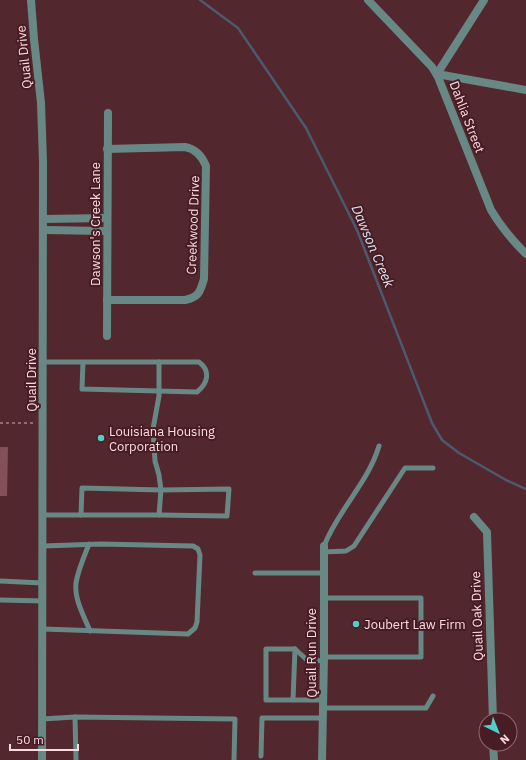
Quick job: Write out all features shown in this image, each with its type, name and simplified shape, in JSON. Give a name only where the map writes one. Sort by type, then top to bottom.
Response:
[{"type":"street","name":"Quail Drive","points":[[31,0],[42,114],[44,219],[42,760]]},
{"type":"street","name":"Dahlia Street","points":[[368,0],[437,74],[491,210],[503,230],[526,254]]},
{"type":"street","points":[[484,0],[437,74],[526,90]]},
{"type":"street","name":"Dawson's Creek Lane","points":[[107,336],[108,113]]},
{"type":"street","name":"Creekwood Drive","points":[[107,149],[191,148],[200,155],[206,166],[204,279],[201,290],[197,296],[192,299],[185,300],[107,300]]},
{"type":"street","points":[[44,219],[107,218]]},
{"type":"street","points":[[44,230],[107,231]]},
{"type":"street","points":[[513,242],[526,243]]},
{"type":"street","name":"Quail Oak Drive","points":[[474,517],[487,532],[492,712]]},
{"type":"street","name":"Quail Run Drive","points":[[322,760],[324,549]]},
{"type":"lane","points":[[43,362],[83,362],[199,362],[205,366],[207,373],[206,380],[202,387],[196,392],[82,389],[83,362]]},
{"type":"lane","points":[[159,362],[159,391],[153,435],[155,461],[161,490],[159,515]]},
{"type":"lane","points":[[379,446],[371,468],[330,531],[324,549],[346,551],[354,546],[405,468],[433,468]]},
{"type":"lane","points":[[43,515],[81,516],[227,516],[229,489],[161,490],[82,488],[81,516]]},
{"type":"lane","points":[[43,546],[89,544],[193,546],[198,549],[200,555],[198,622],[195,628],[188,634],[43,629]]},
{"type":"lane","points":[[89,544],[79,571],[76,591],[90,631]]},
{"type":"lane","points":[[254,573],[323,573]]},
{"type":"lane","points":[[0,581],[43,582]]},
{"type":"lane","points":[[323,598],[421,598],[421,657],[307,660],[295,649],[266,649],[266,700],[323,700]]},
{"type":"lane","points":[[0,600],[43,600]]},
{"type":"lane","points":[[293,700],[295,649]]},
{"type":"lane","points":[[323,708],[426,708],[433,696]]},
{"type":"lane","points":[[42,719],[75,717],[235,719],[234,760]]},
{"type":"lane","points":[[75,717],[76,760]]},
{"type":"lane","points":[[262,756],[262,718],[323,718]]},
{"type":"path","points":[[0,423],[44,423]]},
{"type":"shaded area","points":[[0,447],[8,447],[7,496],[0,496]]},
{"type":"waterway","name":"Dawson Creek","points":[[200,0],[238,28],[306,128],[357,230],[432,423],[442,440],[459,453],[506,480],[526,489]]},
{"type":"place","name":"Louisiana Housing Corporation","points":[[101,438]]},
{"type":"place","name":"Joubert Law Firm","points":[[356,624]]}]
